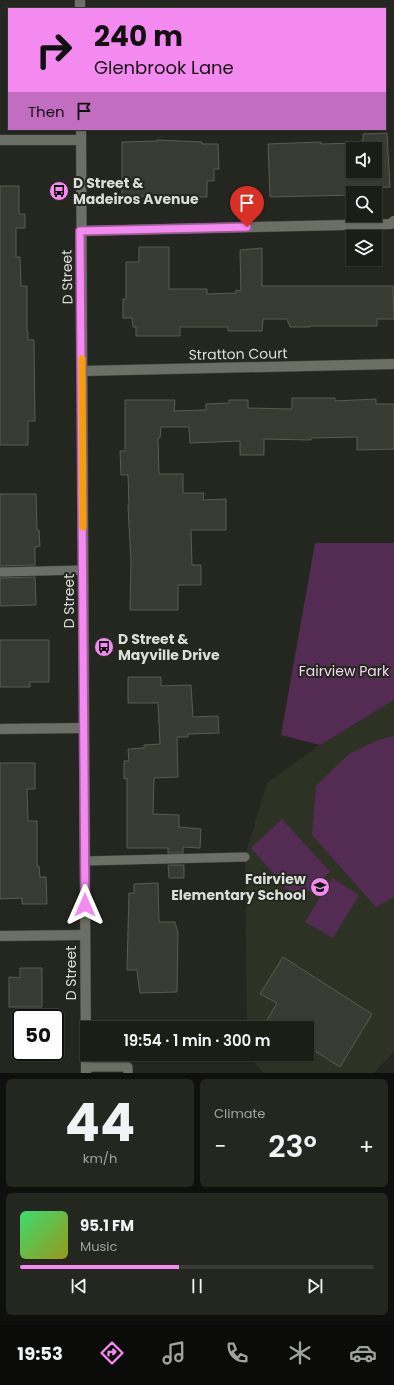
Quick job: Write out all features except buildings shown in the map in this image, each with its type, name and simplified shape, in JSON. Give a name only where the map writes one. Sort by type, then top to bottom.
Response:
[{"type":"main road","name":"D Street","points":[[80,130],[86,1070]]},
{"type":"main road","points":[[0,140],[80,140]]},
{"type":"main road","points":[[80,231],[391,224],[394,221]]},
{"type":"main road","name":"Stratton Court","points":[[82,371],[394,364]]},
{"type":"main road","points":[[0,729],[84,728]]},
{"type":"main road","points":[[0,936],[85,935]]},
{"type":"lane","points":[[0,572],[83,570]]},
{"type":"lane","points":[[85,861],[245,857]]},
{"type":"lane","points":[[86,1070],[128,1067],[128,1073]]},
{"type":"shaded area","name":"Fairview Elementary School","points":[[394,700],[394,1052],[374,1073],[264,1073],[253,1061],[314,1061],[314,1021],[247,1021],[245,857],[267,783],[320,745]]},
{"type":"green space","name":"Fairview Park","points":[[315,543],[394,543],[394,700],[320,745],[281,735]]},
{"type":"green space","points":[[394,736],[394,897],[376,907],[312,835],[316,786],[349,754],[378,740]]},
{"type":"green space","points":[[282,819],[330,872],[298,901],[251,848]]},
{"type":"green space","points":[[332,878],[359,895],[333,938],[305,922]]},
{"type":"slow traffic","points":[[82,359],[83,527]]},
{"type":"place","name":"D Street & Madeiros Avenue","points":[[59,191]]},
{"type":"place","name":"D Street & Mayville Drive","points":[[104,647]]},
{"type":"place","name":"Fairview Elementary School","points":[[320,887]]},
{"type":"route","points":[[85,905],[80,231],[247,227]]}]
